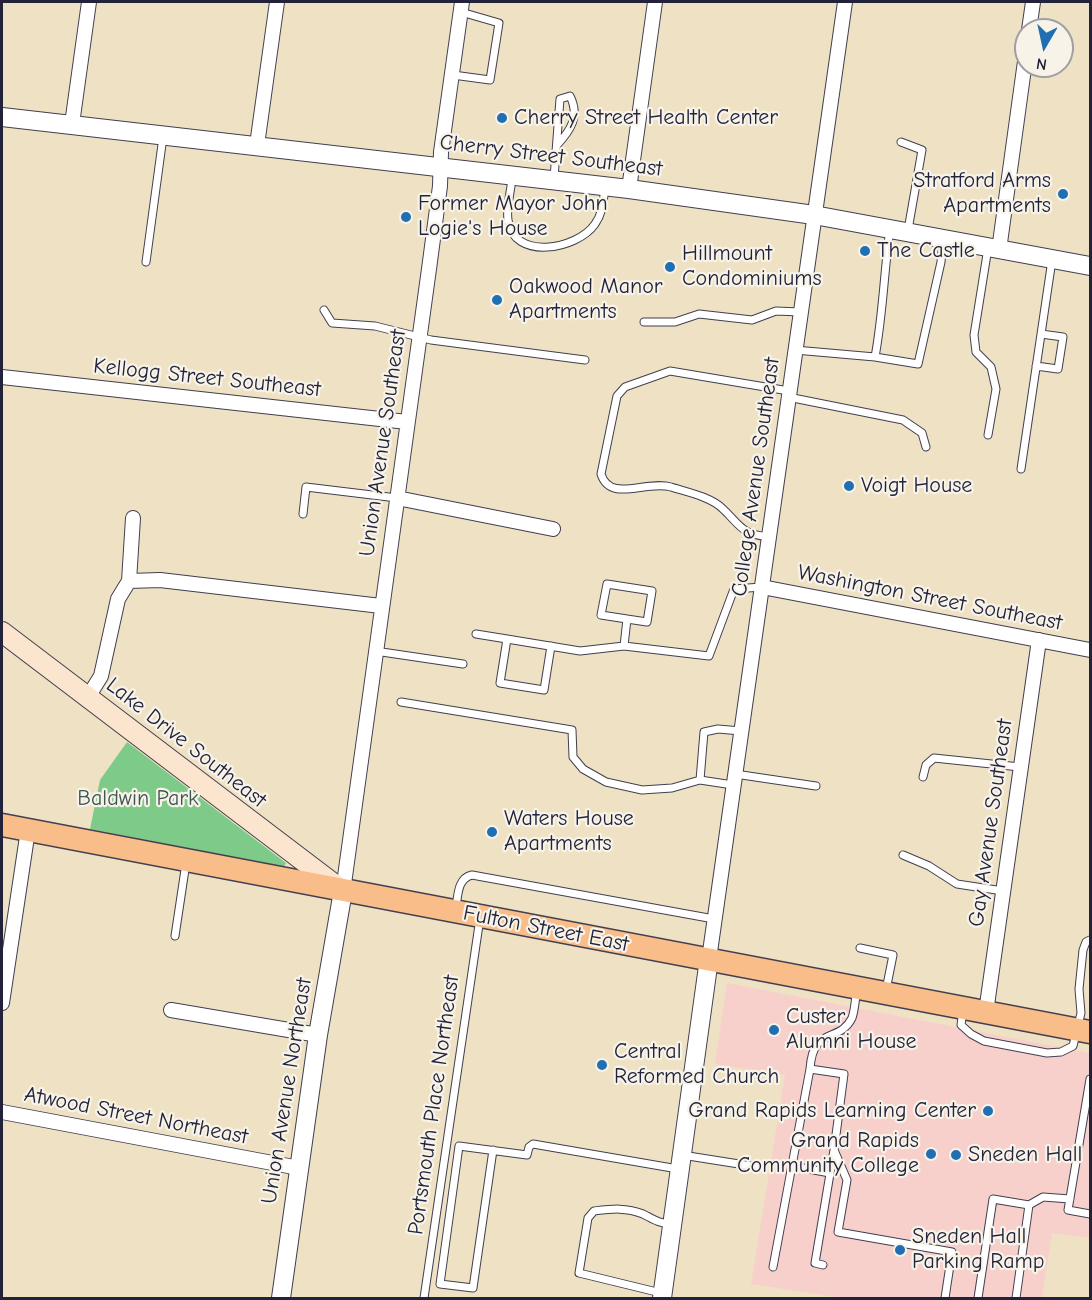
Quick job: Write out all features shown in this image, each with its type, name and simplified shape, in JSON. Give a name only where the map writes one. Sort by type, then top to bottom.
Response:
[{"type":"main road","name":"Lake Drive Southeast","points":[[2,632],[343,891]]},
{"type":"main road","name":"Fulton Street East","points":[[2,825],[1084,1031]]},
{"type":"street","points":[[72,124],[89,2]]},
{"type":"street","points":[[257,146],[277,2]]},
{"type":"street","points":[[628,189],[655,2]]},
{"type":"street","name":"College Avenue Southeast","points":[[709,959],[845,2]]},
{"type":"street","points":[[1031,18],[1033,2]]},
{"type":"street","name":"Union Avenue Southeast","points":[[343,891],[420,337],[462,7]]},
{"type":"street","points":[[993,249],[1022,78]]},
{"type":"street","name":"Cherry Street Southeast","points":[[2,117],[628,189],[814,215],[1090,267]]},
{"type":"street","name":"Kellogg Street Southeast","points":[[2,377],[407,422]]},
{"type":"street","points":[[397,498],[553,529]]},
{"type":"street","points":[[88,698],[101,676],[118,599],[129,581],[133,518]]},
{"type":"street","points":[[129,581],[138,578],[160,580],[381,606]]},
{"type":"street","name":"Washington Street Southeast","points":[[762,587],[1090,650]]},
{"type":"street","name":"Gay Avenue Southeast","points":[[975,1010],[1003,891],[1039,640]]},
{"type":"street","points":[[2,995],[28,830]]},
{"type":"street","name":"Union Avenue Northeast","points":[[281,1299],[318,1035],[343,891]]},
{"type":"street","points":[[662,1296],[709,959]]},
{"type":"street","points":[[171,1010],[318,1035]]},
{"type":"street","name":"Atwood Street Northeast","points":[[2,1112],[299,1168]]},
{"type":"lane","points":[[453,75],[490,80],[499,23],[462,7]]},
{"type":"lane","points":[[553,180],[560,99],[570,96],[575,114],[572,127],[557,145]]},
{"type":"lane","points":[[146,262],[163,135]]},
{"type":"lane","points":[[875,357],[883,313],[884,271],[899,231],[921,150],[901,142]]},
{"type":"lane","points":[[513,176],[508,220],[511,229],[527,243],[549,248],[574,241],[595,225],[602,211],[605,186]]},
{"type":"lane","points":[[795,350],[875,357],[918,364],[941,262],[943,240]]},
{"type":"lane","points":[[988,435],[996,389],[991,367],[976,352],[974,335],[993,249]]},
{"type":"lane","points":[[1021,469],[1052,260]]},
{"type":"lane","points":[[324,310],[332,323],[375,326],[420,337],[585,360]]},
{"type":"lane","points":[[644,322],[675,322],[699,314],[752,320],[776,311],[800,312]]},
{"type":"lane","points":[[1036,366],[1058,369],[1060,358],[1063,337],[1041,334]]},
{"type":"lane","points":[[769,537],[748,533],[733,522],[723,508],[703,498],[656,485],[636,486],[622,490],[611,489],[604,483],[601,474],[617,396],[625,387],[670,371],[789,394],[903,420],[922,433],[926,447]]},
{"type":"lane","points":[[303,514],[306,487],[397,498]]},
{"type":"lane","points":[[607,584],[652,591],[647,622],[627,619],[601,615],[607,584]]},
{"type":"lane","points":[[476,634],[580,651],[624,646],[709,656],[734,589],[762,587]]},
{"type":"lane","points":[[624,646],[627,619]]},
{"type":"lane","points":[[507,639],[500,683],[544,690],[551,646]]},
{"type":"lane","points":[[375,651],[463,664]]},
{"type":"lane","points":[[401,702],[572,730],[573,757],[583,769],[606,782],[642,790],[672,788],[700,780],[734,779],[816,786]]},
{"type":"lane","points":[[700,780],[704,732],[718,729],[741,731]]},
{"type":"lane","points":[[923,777],[926,765],[934,758],[1020,767]]},
{"type":"lane","points":[[903,855],[929,866],[957,884],[1003,891]]},
{"type":"lane","points":[[175,936],[187,861]]},
{"type":"lane","points":[[455,912],[461,883],[465,877],[472,875],[714,919]]},
{"type":"lane","name":"Portsmouth Place Northeast","points":[[424,1299],[480,917]]},
{"type":"lane","points":[[1084,1031],[1083,950],[1086,942],[1090,940]]},
{"type":"lane","points":[[860,948],[893,955],[886,993]]},
{"type":"lane","points":[[773,1268],[815,1046],[822,1038],[846,1026],[852,1017],[857,988]]},
{"type":"lane","points":[[810,1069],[844,1074],[815,1263],[823,1265]]},
{"type":"lane","points":[[1090,1079],[1068,1210],[1090,1214]]},
{"type":"lane","points":[[1081,1129],[1090,1131]]},
{"type":"lane","points":[[492,1150],[473,1288],[440,1284],[459,1146],[492,1150],[526,1155],[533,1144],[681,1162],[758,1167]]},
{"type":"lane","points":[[834,1150],[847,1180],[838,1232],[952,1252],[945,1299]]},
{"type":"lane","points":[[792,1166],[830,1173]]},
{"type":"lane","points":[[978,1299],[993,1200],[1029,1205],[1043,1197],[1070,1199]]},
{"type":"lane","points":[[1016,1299],[1029,1205]]},
{"type":"lane","points":[[662,1296],[579,1273],[580,1260],[588,1218],[594,1211],[617,1208],[643,1214],[656,1223],[672,1224]]},
{"type":"lane","points":[[821,1226],[829,1228]]},
{"type":"shaded area","name":"Grand Rapids Community College","points":[[727,983],[1090,1053],[1090,1238],[1052,1233],[1042,1298],[842,1298],[751,1284],[785,1075],[715,1064]]},
{"type":"green space","name":"Baldwin Park","points":[[127,742],[286,863],[284,867],[259,866],[217,858],[217,854],[90,829],[100,780]]},
{"type":"place","name":"Cherry Street Health Center","points":[[502,118]]},
{"type":"place","name":"Stratford Arms Apartments","points":[[1063,194]]},
{"type":"place","name":"Former Mayor John Logie's House","points":[[406,217]]},
{"type":"place","name":"The Castle","points":[[865,251]]},
{"type":"place","name":"Hillmount Condominiums","points":[[670,267]]},
{"type":"place","name":"Oakwood Manor Apartments","points":[[497,300]]},
{"type":"place","name":"Voigt House","points":[[849,486]]},
{"type":"place","name":"Waters House Apartments","points":[[492,832]]},
{"type":"place","name":"Custer Alumni House","points":[[774,1030]]},
{"type":"place","name":"Central Reformed Church","points":[[602,1065]]},
{"type":"place","name":"Grand Rapids Learning Center","points":[[988,1111]]},
{"type":"place","name":"Grand Rapids Community College","points":[[931,1154]]},
{"type":"place","name":"Sneden Hall","points":[[956,1155]]},
{"type":"place","name":"Sneden Hall Parking Ramp","points":[[900,1250]]}]
